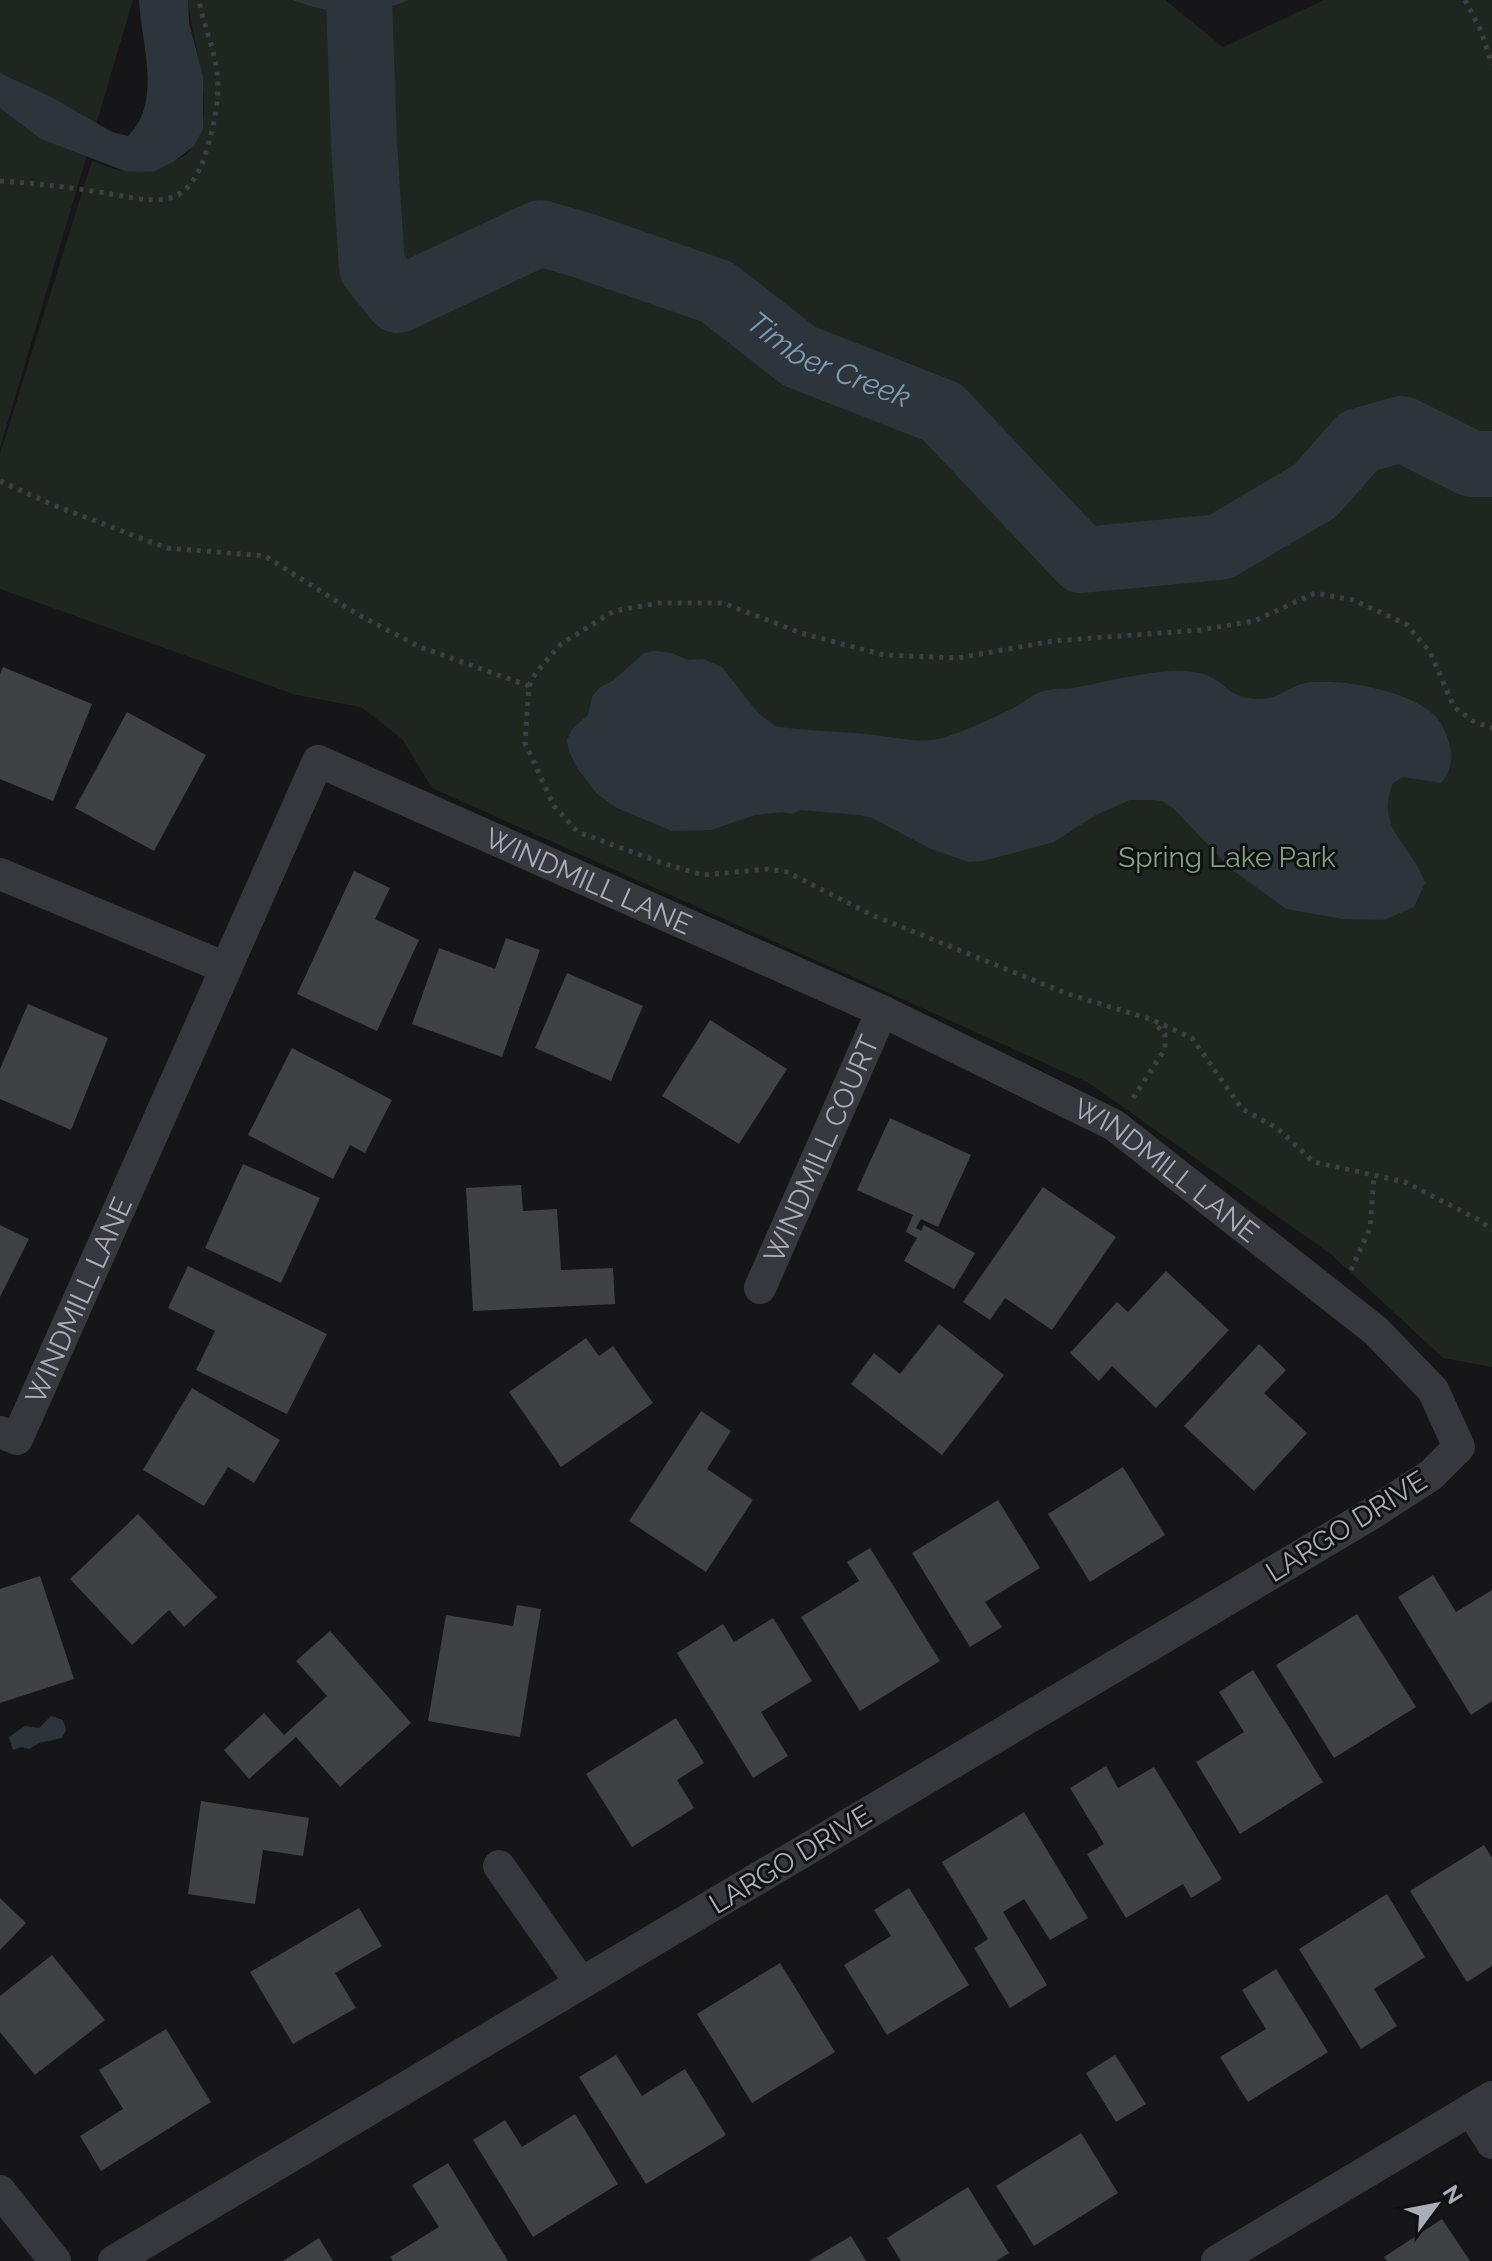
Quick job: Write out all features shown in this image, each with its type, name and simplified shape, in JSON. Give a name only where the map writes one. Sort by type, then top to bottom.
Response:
[{"type":"street","name":"WINDMILL LANE","points":[[0,1432],[17,1439],[318,761],[882,1011],[1114,1125],[1376,1331],[1433,1390],[1459,1447]]},
{"type":"street","points":[[0,874],[226,968]]},
{"type":"street","name":"WINDMILL COURT","points":[[760,1288],[882,1011]]},
{"type":"street","name":"LARGO DRIVE","points":[[114,2261],[1371,1514],[1431,1475],[1459,1447]]},
{"type":"street","points":[[499,1866],[581,1983]]},
{"type":"street","points":[[1217,2261],[1482,2103],[1492,2143]]},
{"type":"street","points":[[0,2191],[55,2261]]},
{"type":"path","points":[[1465,0],[1481,31],[1492,65]]},
{"type":"path","points":[[0,181],[56,185],[137,200],[168,199],[184,191],[196,179],[205,156],[214,125],[217,97],[214,54],[199,1]]},
{"type":"path","points":[[0,481],[53,505],[167,548],[265,556],[357,614],[420,647],[529,686]]},
{"type":"path","points":[[1492,728],[1473,721],[1454,707],[1430,652],[1406,624],[1353,600],[1315,593],[1254,621],[1200,630],[1053,641],[958,658],[884,655],[801,633],[723,603],[658,603],[614,611],[561,644],[535,674],[529,686],[525,743],[554,806],[578,832],[703,875],[768,869],[787,872],[872,915],[1068,994],[1150,1019],[1192,1038],[1242,1109],[1277,1128],[1314,1162],[1405,1182],[1481,1221],[1492,1230]]},
{"type":"path","points":[[1114,1125],[1165,1049],[1165,1034],[1150,1019]]},
{"type":"path","points":[[1337,1300],[1370,1228],[1374,1176]]},
{"type":"green space","points":[[0,0],[133,0],[0,448]]},
{"type":"green space","name":"Spring Lake Park","points":[[188,0],[292,0],[337,14],[373,12],[409,0],[1165,0],[1223,47],[1324,0],[1492,0],[1492,1367],[1443,1358],[1332,1255],[1089,1083],[432,788],[402,739],[361,707],[296,695],[0,589],[0,454],[92,161],[114,169],[132,171],[185,155],[198,139],[204,94]]},
{"type":"shaded area","points":[[139,0],[188,0],[189,23],[203,76],[203,129],[194,146],[153,172],[125,171],[41,139],[0,108],[0,73],[53,98],[112,132],[128,136],[139,122],[147,89]]},
{"type":"shaded area","points":[[292,0],[409,0],[364,12],[337,12]]},
{"type":"shaded area","points":[[644,653],[672,653],[688,660],[703,659],[722,667],[758,713],[775,726],[916,740],[933,740],[963,731],[1040,692],[1159,672],[1206,675],[1235,694],[1249,698],[1267,698],[1305,683],[1320,682],[1359,685],[1401,696],[1434,715],[1443,727],[1450,749],[1451,763],[1441,783],[1403,777],[1393,783],[1388,799],[1391,825],[1425,883],[1414,907],[1384,920],[1343,919],[1286,909],[1230,868],[1174,809],[1162,801],[1153,800],[1130,800],[1096,815],[1054,842],[969,862],[931,849],[872,818],[860,815],[801,810],[792,814],[755,815],[711,830],[672,831],[617,808],[597,794],[577,768],[567,740],[572,729],[588,715],[592,697],[599,688],[614,680]]},
{"type":"shaded area","points":[[51,1716],[63,1720],[66,1730],[62,1738],[39,1743],[29,1749],[22,1747],[13,1750],[9,1737],[25,1726],[39,1728]]},
{"type":"building","points":[[3,667],[92,704],[53,801],[0,779],[0,674]]},
{"type":"building","points":[[127,712],[206,755],[154,851],[75,808]]},
{"type":"building","points":[[354,871],[390,888],[375,919],[419,940],[377,1031],[297,994]]},
{"type":"building","points":[[506,938],[540,950],[502,1057],[412,1024],[439,948],[495,969]]},
{"type":"building","points":[[567,973],[643,1006],[611,1081],[535,1048]]},
{"type":"building","points":[[28,1004],[108,1038],[71,1130],[0,1099],[0,1069]]},
{"type":"building","points":[[710,1020],[787,1069],[739,1144],[662,1096]]},
{"type":"building","points":[[292,1048],[392,1100],[365,1153],[350,1145],[333,1179],[248,1135]]},
{"type":"building","points":[[890,1118],[971,1155],[938,1227],[921,1219],[916,1228],[921,1231],[924,1225],[975,1253],[954,1289],[904,1261],[917,1238],[906,1232],[913,1215],[857,1190]]},
{"type":"building","points":[[243,1164],[320,1198],[281,1283],[205,1248]]},
{"type":"building","points":[[521,1185],[523,1211],[557,1209],[561,1270],[613,1268],[615,1304],[473,1311],[466,1188]]},
{"type":"building","points":[[1043,1187],[1116,1237],[1052,1330],[1005,1298],[990,1320],[963,1302]]},
{"type":"building","points":[[0,1225],[29,1239],[0,1297]]},
{"type":"building","points":[[188,1266],[327,1334],[287,1414],[196,1370],[215,1331],[168,1308]]},
{"type":"building","points":[[1166,1271],[1229,1330],[1156,1408],[1112,1366],[1099,1381],[1070,1353],[1117,1302],[1128,1312]]},
{"type":"building","points":[[939,1324],[1004,1375],[942,1455],[851,1384],[874,1353],[900,1374]]},
{"type":"building","points":[[586,1338],[599,1356],[613,1346],[653,1403],[561,1467],[509,1392]]},
{"type":"building","points":[[1259,1344],[1286,1370],[1264,1393],[1307,1433],[1254,1491],[1184,1426]]},
{"type":"building","points":[[192,1388],[280,1440],[254,1483],[228,1467],[204,1506],[143,1470]]},
{"type":"building","points":[[701,1411],[731,1431],[707,1469],[753,1500],[706,1572],[629,1521]]},
{"type":"building","points":[[1123,1467],[1165,1535],[1090,1582],[1048,1514]]},
{"type":"building","points":[[998,1500],[1040,1568],[985,1602],[1002,1627],[970,1647],[912,1553]]},
{"type":"building","points":[[138,1514],[217,1597],[184,1627],[169,1610],[132,1645],[70,1579]]},
{"type":"building","points":[[870,1548],[940,1661],[860,1711],[801,1617],[859,1581],[847,1562]]},
{"type":"building","points":[[1433,1575],[1456,1612],[1492,1590],[1492,1701],[1471,1715],[1398,1597]]},
{"type":"building","points":[[40,1576],[74,1679],[0,1703],[0,1589]]},
{"type":"building","points":[[517,1605],[541,1609],[520,1737],[428,1721],[446,1615],[513,1626]]},
{"type":"building","points":[[1357,1614],[1416,1707],[1334,1758],[1276,1665]]},
{"type":"building","points":[[773,1618],[812,1681],[761,1712],[788,1756],[753,1778],[677,1653],[723,1624],[734,1642]]},
{"type":"building","points":[[330,1631],[411,1723],[340,1787],[296,1737],[249,1779],[224,1750],[264,1713],[284,1735],[327,1696],[296,1661]]},
{"type":"building","points":[[1253,1670],[1323,1782],[1240,1834],[1196,1762],[1244,1732],[1219,1692]]},
{"type":"building","points":[[676,1718],[704,1763],[677,1780],[694,1808],[632,1847],[586,1774]]},
{"type":"building","points":[[1106,1766],[1118,1788],[1154,1767],[1222,1879],[1191,1898],[1183,1884],[1126,1918],[1087,1854],[1104,1844],[1070,1788]]},
{"type":"building","points":[[201,1801],[309,1818],[303,1856],[263,1850],[255,1904],[188,1894]]},
{"type":"building","points":[[1024,1812],[1088,1918],[1050,1940],[1024,1899],[1003,1912],[1047,1985],[1010,2008],[974,1948],[988,1939],[942,1862]]},
{"type":"building","points":[[1484,1845],[1492,1858],[1492,1966],[1467,1982],[1410,1891]]},
{"type":"building","points":[[909,1888],[969,1985],[887,2035],[844,1965],[891,1936],[874,1910]]},
{"type":"building","points":[[1387,1894],[1425,1957],[1374,1989],[1397,2026],[1361,2049],[1299,1949]]},
{"type":"building","points":[[0,1898],[26,1923],[0,1950]]},
{"type":"building","points":[[359,1908],[382,1946],[335,1973],[356,2008],[293,2044],[250,1972]]},
{"type":"building","points":[[52,1955],[105,2020],[35,2075],[0,2032],[0,1996]]},
{"type":"building","points":[[780,1963],[835,2052],[752,2103],[697,2014]]},
{"type":"building","points":[[1276,1969],[1328,2052],[1248,2102],[1220,2057],[1266,2029],[1242,1990]]},
{"type":"building","points":[[166,2029],[211,2102],[101,2171],[80,2136],[123,2109],[99,2070]]},
{"type":"building","points":[[616,2055],[642,2096],[685,2069],[726,2135],[646,2184],[579,2077]]},
{"type":"building","points":[[1115,2055],[1146,2104],[1116,2122],[1086,2073]]},
{"type":"building","points":[[575,2114],[618,2184],[533,2237],[473,2140],[505,2120],[522,2147]]},
{"type":"building","points":[[1081,2133],[1118,2193],[1034,2246],[996,2186]]},
{"type":"building","points":[[448,2163],[508,2261],[393,2261],[390,2257],[439,2227],[412,2185]]},
{"type":"building","points":[[968,2187],[1009,2253],[996,2261],[901,2261],[887,2238]]},
{"type":"building","points":[[1442,2219],[1470,2261],[1387,2261],[1384,2257]]},
{"type":"building","points":[[851,2236],[866,2261],[809,2261]]},
{"type":"building","points":[[319,2238],[333,2261],[283,2261]]},
{"type":"waterway","name":"Timber Creek","points":[[359,0],[372,268],[398,300],[540,233],[717,292],[799,356],[942,412],[1082,560],[1220,547],[1315,491],[1359,441],[1402,429],[1472,464],[1492,464]]}]
